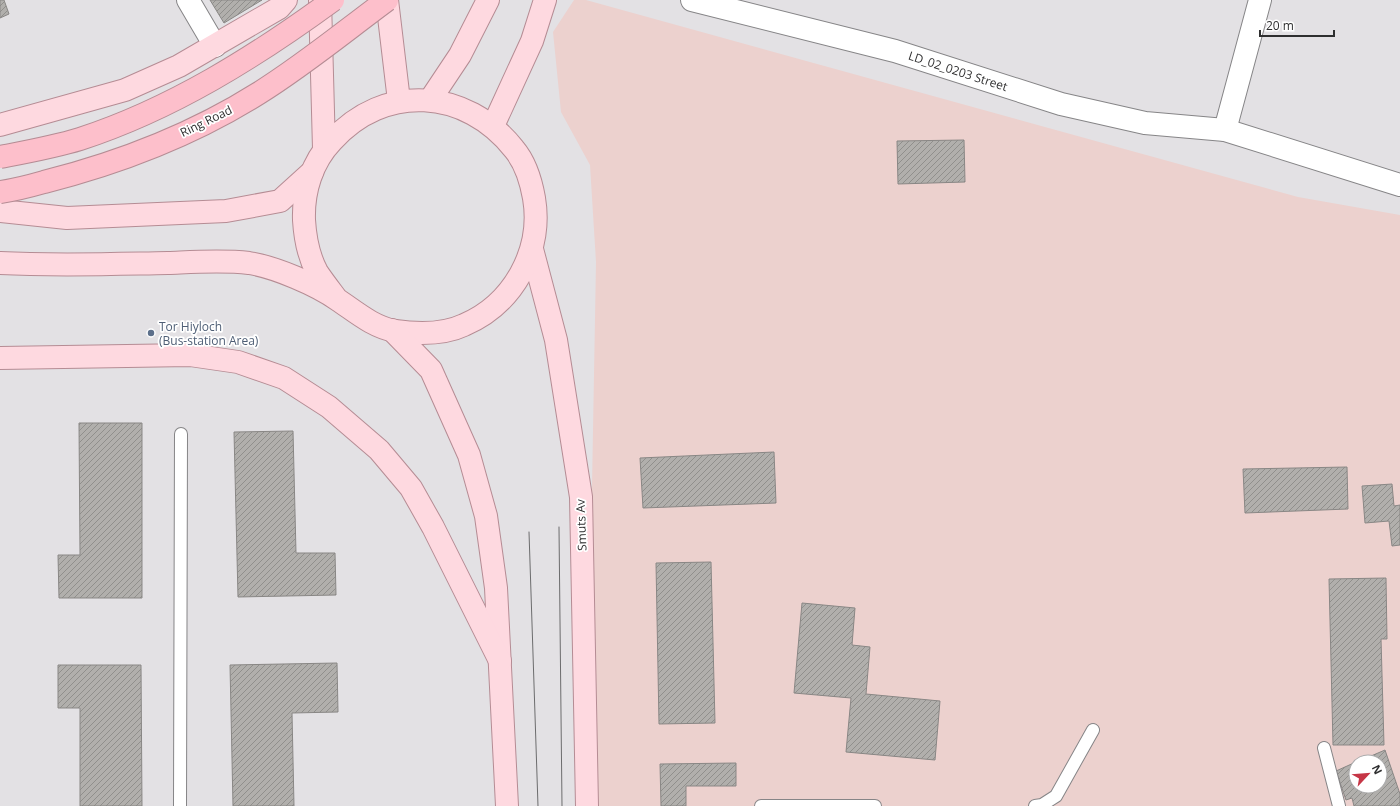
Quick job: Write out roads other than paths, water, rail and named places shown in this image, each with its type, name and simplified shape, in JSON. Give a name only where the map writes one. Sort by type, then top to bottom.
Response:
[{"type":"highway","points":[[0,157],[79,139],[139,116],[190,92],[280,39],[334,0]]},
{"type":"highway","name":"Ring Road","points":[[0,192],[65,177],[123,158],[225,113],[300,65],[387,0]]},
{"type":"main road","points":[[0,125],[125,90],[179,66],[215,46],[278,8],[286,0]]},
{"type":"main road","points":[[320,0],[324,149]]},
{"type":"main road","points":[[387,0],[399,101]]},
{"type":"main road","points":[[430,100],[460,55],[488,0]]},
{"type":"main road","points":[[494,126],[532,41],[545,0]]},
{"type":"main road","points":[[0,263],[38,265],[219,262],[250,263],[286,273],[336,298],[362,318],[392,330],[428,334],[463,326],[493,308],[518,281],[532,249],[537,215],[531,181],[516,151],[494,126],[463,108],[430,100],[399,101],[370,110],[345,126],[324,149],[312,172],[303,205],[305,239],[316,271],[336,298]]},
{"type":"main road","points":[[0,211],[67,218],[226,211],[280,201],[312,172]]},
{"type":"main road","name":"Smuts Av","points":[[532,249],[556,340],[581,497],[587,806]]},
{"type":"main road","points":[[392,330],[431,370],[474,467],[486,516],[496,588],[507,806]]},
{"type":"main road","points":[[0,358],[190,355],[238,362],[284,378],[329,407],[379,450],[411,488],[433,527],[500,661]]},
{"type":"street","points":[[188,0],[215,46]]},
{"type":"street","name":"LD_02_0203 Street","points":[[692,0],[895,51],[1061,104],[1145,123],[1225,130],[1400,185]]},
{"type":"street","points":[[1225,130],[1260,0]]},
{"type":"lane","points":[[180,806],[181,434]]},
{"type":"lane","points":[[1035,806],[1042,805],[1056,796],[1093,730]]},
{"type":"lane","points":[[1324,748],[1339,806]]},
{"type":"lane","points":[[761,806],[875,806]]},
{"type":"tram line","points":[[559,527],[562,806]]},
{"type":"tram line","points":[[529,532],[538,806]]},
{"type":"place","name":"Tor Hiyloch (Bus-station Area)","points":[[151,333]]}]
